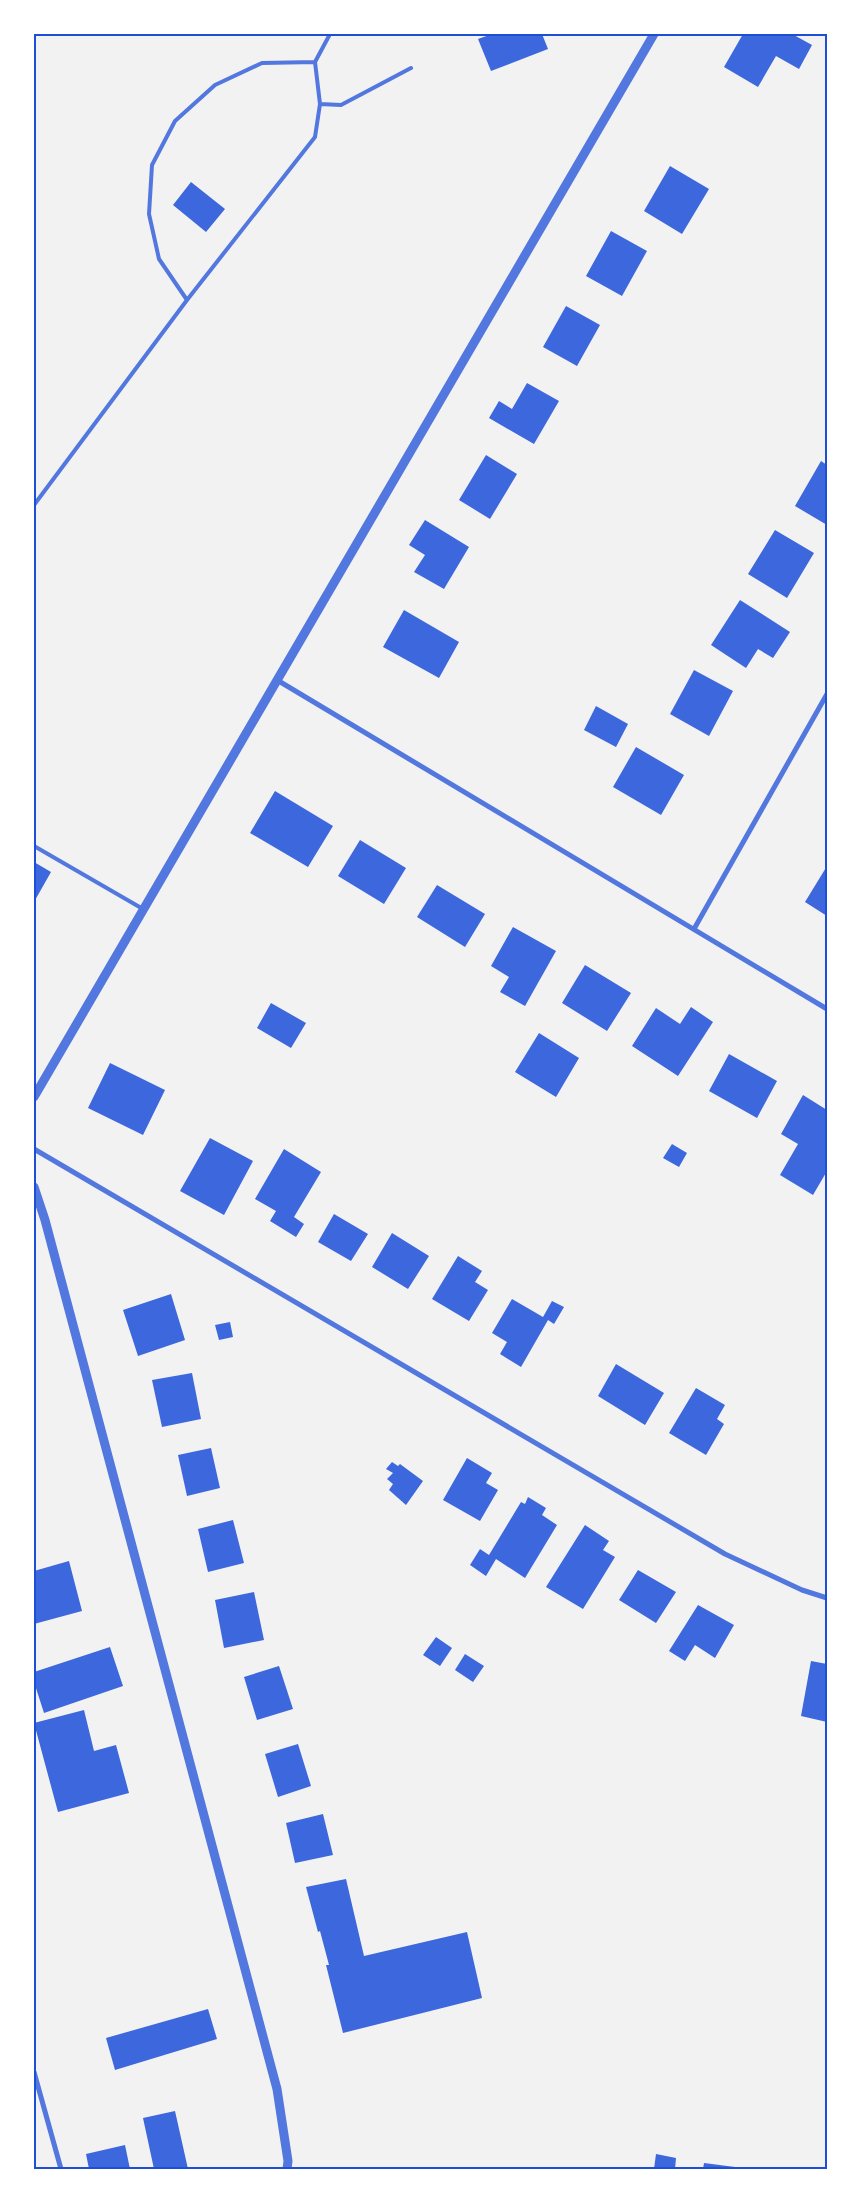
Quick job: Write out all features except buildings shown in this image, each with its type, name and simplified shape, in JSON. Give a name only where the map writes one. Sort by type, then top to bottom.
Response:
[{"type":"street","points":[[34,1096],[654,34]]},
{"type":"street","points":[[277,680],[827,1009]]},
{"type":"street","points":[[694,929],[827,694]]},
{"type":"street","points":[[34,1149],[725,1554],[802,1590],[827,1598]]},
{"type":"street","points":[[34,1187],[45,1220],[277,2089],[288,2161],[287,2169]]},
{"type":"street","points":[[34,2072],[61,2169]]},
{"type":"lane","points":[[34,505],[187,300],[315,137],[320,104],[315,62],[330,34]]},
{"type":"lane","points":[[187,300],[159,259],[149,214],[152,165],[175,122],[215,85],[262,63],[315,62]]},
{"type":"lane","points":[[320,104],[342,104],[411,68]]},
{"type":"lane","points":[[34,846],[143,910]]}]
